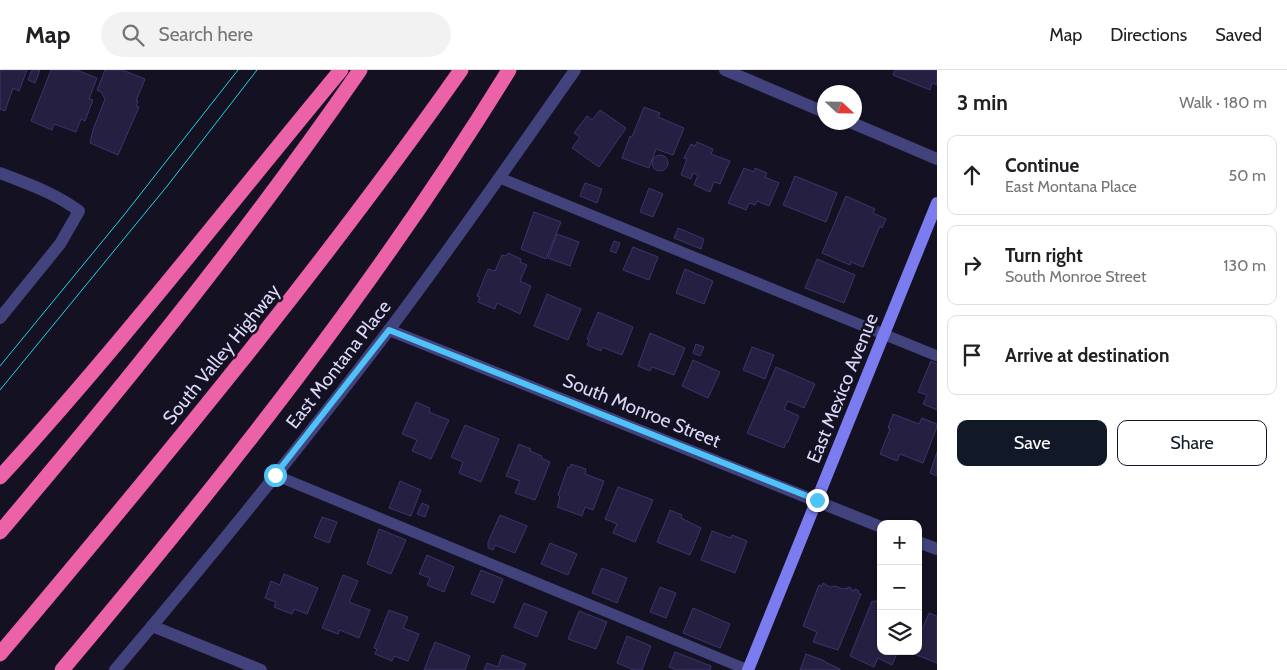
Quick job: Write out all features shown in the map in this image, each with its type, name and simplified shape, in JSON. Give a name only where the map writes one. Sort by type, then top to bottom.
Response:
[{"type":"highway","points":[[0,477],[125,333],[341,70]]},
{"type":"highway","points":[[0,532],[195,294],[270,195],[360,70]]},
{"type":"highway","name":"South Valley Highway","points":[[0,654],[252,349],[388,171],[461,70]]},
{"type":"highway","points":[[62,670],[123,598],[274,409],[406,227],[509,70]]},
{"type":"street","name":"East Montana Place","points":[[114,670],[275,475],[389,330],[500,178],[575,70]]},
{"type":"street","points":[[725,70],[817,109]]},
{"type":"street","points":[[862,127],[937,159]]},
{"type":"street","points":[[0,173],[49,192],[79,212],[60,244],[0,318]]},
{"type":"street","name":"East Mexico Avenue","points":[[748,670],[937,203]]},
{"type":"street","name":"South Monroe Street","points":[[389,330],[877,524]]},
{"type":"street","points":[[922,544],[937,550]]},
{"type":"street","points":[[152,626],[261,670]]},
{"type":"lane","points":[[500,178],[937,356]]},
{"type":"lane","points":[[275,475],[748,670]]},
{"type":"building","points":[[0,70],[27,70],[19,91],[13,88],[5,111],[0,109]]},
{"type":"building","points":[[32,70],[40,70],[35,83],[28,80]]},
{"type":"building","points":[[51,70],[77,70],[97,78],[89,99],[93,100],[85,121],[81,119],[76,132],[54,124],[52,130],[31,121]]},
{"type":"building","points":[[105,70],[122,70],[145,79],[136,101],[138,101],[136,106],[139,107],[118,155],[90,143],[105,99],[101,92],[97,90]]},
{"type":"building","points":[[895,70],[937,70],[937,85],[932,83],[930,90],[893,75]]},
{"type":"building","points":[[644,107],[660,113],[658,117],[684,128],[673,155],[656,149],[649,168],[622,158]]},
{"type":"building","points":[[600,110],[626,128],[599,167],[572,148],[580,137],[574,133],[587,116],[592,120]]},
{"type":"building","points":[[697,142],[713,149],[711,154],[730,161],[720,184],[714,182],[710,192],[694,185],[698,175],[693,173],[691,179],[681,175],[687,159],[684,158],[691,144],[695,146]]},
{"type":"building","points":[[657,155],[663,155],[668,160],[666,169],[657,171],[652,166],[652,160]]},
{"type":"building","points":[[744,168],[754,172],[755,168],[767,173],[765,177],[779,183],[769,206],[757,201],[755,205],[749,203],[746,210],[728,203]]},
{"type":"building","points":[[795,176],[837,193],[826,222],[783,205]]},
{"type":"building","points":[[585,183],[602,189],[597,203],[580,196]]},
{"type":"building","points":[[649,188],[663,194],[653,217],[640,212]]},
{"type":"building","points":[[846,196],[875,209],[873,213],[886,219],[882,228],[880,226],[863,267],[851,262],[850,265],[822,253]]},
{"type":"building","points":[[534,212],[561,222],[546,259],[521,249]]},
{"type":"building","points":[[678,228],[704,239],[701,249],[674,238]]},
{"type":"building","points":[[557,234],[579,242],[570,266],[548,258]]},
{"type":"building","points":[[614,241],[620,243],[616,253],[610,251]]},
{"type":"building","points":[[633,247],[658,257],[649,280],[623,270]]},
{"type":"building","points":[[508,253],[521,259],[520,262],[527,265],[520,281],[531,286],[520,314],[497,303],[495,309],[478,302],[480,297],[477,296],[488,269],[495,271],[502,255],[506,256]]},
{"type":"building","points":[[817,259],[855,275],[844,303],[805,288]]},
{"type":"building","points":[[685,269],[713,281],[704,304],[676,293]]},
{"type":"building","points":[[547,294],[581,309],[568,340],[534,326]]},
{"type":"building","points":[[598,312],[633,327],[622,355],[602,347],[601,351],[587,345],[589,340],[587,339]]},
{"type":"building","points":[[650,333],[685,348],[674,375],[652,367],[650,371],[638,366]]},
{"type":"building","points":[[696,344],[704,347],[700,356],[693,353]]},
{"type":"building","points":[[752,347],[774,355],[765,379],[743,370]]},
{"type":"building","points":[[693,360],[720,372],[708,398],[682,386]]},
{"type":"building","points":[[931,361],[937,364],[937,410],[923,404],[927,395],[918,392]]},
{"type":"building","points":[[776,367],[815,384],[804,408],[788,401],[784,409],[799,416],[784,448],[747,433]]},
{"type":"building","points":[[416,402],[430,408],[429,412],[449,420],[431,459],[412,451],[417,440],[402,434]]},
{"type":"building","points":[[893,414],[919,424],[922,418],[937,424],[923,463],[900,454],[897,461],[880,454],[890,429],[888,428]]},
{"type":"building","points":[[465,425],[499,439],[481,482],[459,473],[463,462],[451,457]]},
{"type":"building","points":[[519,444],[531,449],[530,451],[550,462],[535,500],[515,493],[520,481],[506,476]]},
{"type":"building","points":[[937,452],[937,476],[930,473]]},
{"type":"building","points":[[571,464],[586,469],[585,474],[604,481],[593,510],[585,507],[582,516],[557,507],[560,497],[558,495],[568,467],[570,468]]},
{"type":"building","points":[[400,481],[421,490],[411,516],[389,508]]},
{"type":"building","points":[[618,487],[653,500],[635,542],[613,533],[617,524],[605,519]]},
{"type":"building","points":[[422,503],[429,506],[425,517],[417,514]]},
{"type":"building","points":[[670,510],[682,515],[681,518],[701,528],[690,555],[657,542]]},
{"type":"building","points":[[500,515],[527,526],[515,553],[495,545],[493,550],[488,548],[488,542]]},
{"type":"building","points":[[322,517],[337,522],[329,543],[314,537]]},
{"type":"building","points":[[379,529],[406,540],[391,574],[367,564]]},
{"type":"building","points":[[712,531],[731,538],[732,535],[747,541],[735,573],[701,560]]},
{"type":"building","points":[[550,543],[577,554],[568,575],[541,564]]},
{"type":"building","points":[[427,555],[454,567],[444,592],[427,585],[430,578],[419,574]]},
{"type":"building","points":[[602,568],[627,578],[617,603],[592,593]]},
{"type":"building","points":[[481,570],[503,579],[494,603],[471,594]]},
{"type":"building","points":[[284,574],[318,588],[307,614],[294,609],[292,614],[274,607],[276,602],[265,598],[271,581],[280,585]]},
{"type":"building","points":[[343,575],[358,581],[349,602],[370,610],[359,638],[340,630],[338,634],[322,628]]},
{"type":"building","points":[[823,583],[830,587],[835,586],[847,589],[848,587],[854,591],[855,589],[861,594],[838,650],[813,642],[817,632],[803,626],[819,585],[822,586]]},
{"type":"building","points":[[660,587],[676,593],[666,618],[650,612]]},
{"type":"building","points":[[872,601],[877,601],[877,655],[896,655],[892,665],[878,658],[874,667],[850,656]]},
{"type":"building","points":[[524,603],[547,612],[537,637],[514,627]]},
{"type":"building","points":[[693,608],[730,624],[720,648],[683,633]]},
{"type":"building","points":[[389,610],[408,617],[403,628],[419,634],[408,661],[394,656],[392,661],[375,654],[377,649],[374,648]]},
{"type":"building","points":[[579,611],[607,622],[596,649],[568,639]]},
{"type":"building","points":[[929,613],[937,616],[937,663],[917,655],[922,655],[922,630]]},
{"type":"building","points":[[627,636],[651,646],[642,670],[634,670],[617,663]]},
{"type":"building","points":[[435,642],[470,656],[465,670],[424,670]]},
{"type":"building","points":[[675,652],[711,666],[710,670],[677,670],[669,667]]},
{"type":"building","points":[[806,654],[825,661],[840,670],[800,670]]},
{"type":"building","points":[[502,655],[526,664],[523,670],[484,670],[487,663],[498,667]]},
{"type":"tram line","points":[[0,366],[124,215],[238,70]]},
{"type":"tram line","points":[[0,390],[168,185],[257,70]]},
{"type":"route","points":[[275,475],[389,330],[817,500]]}]
